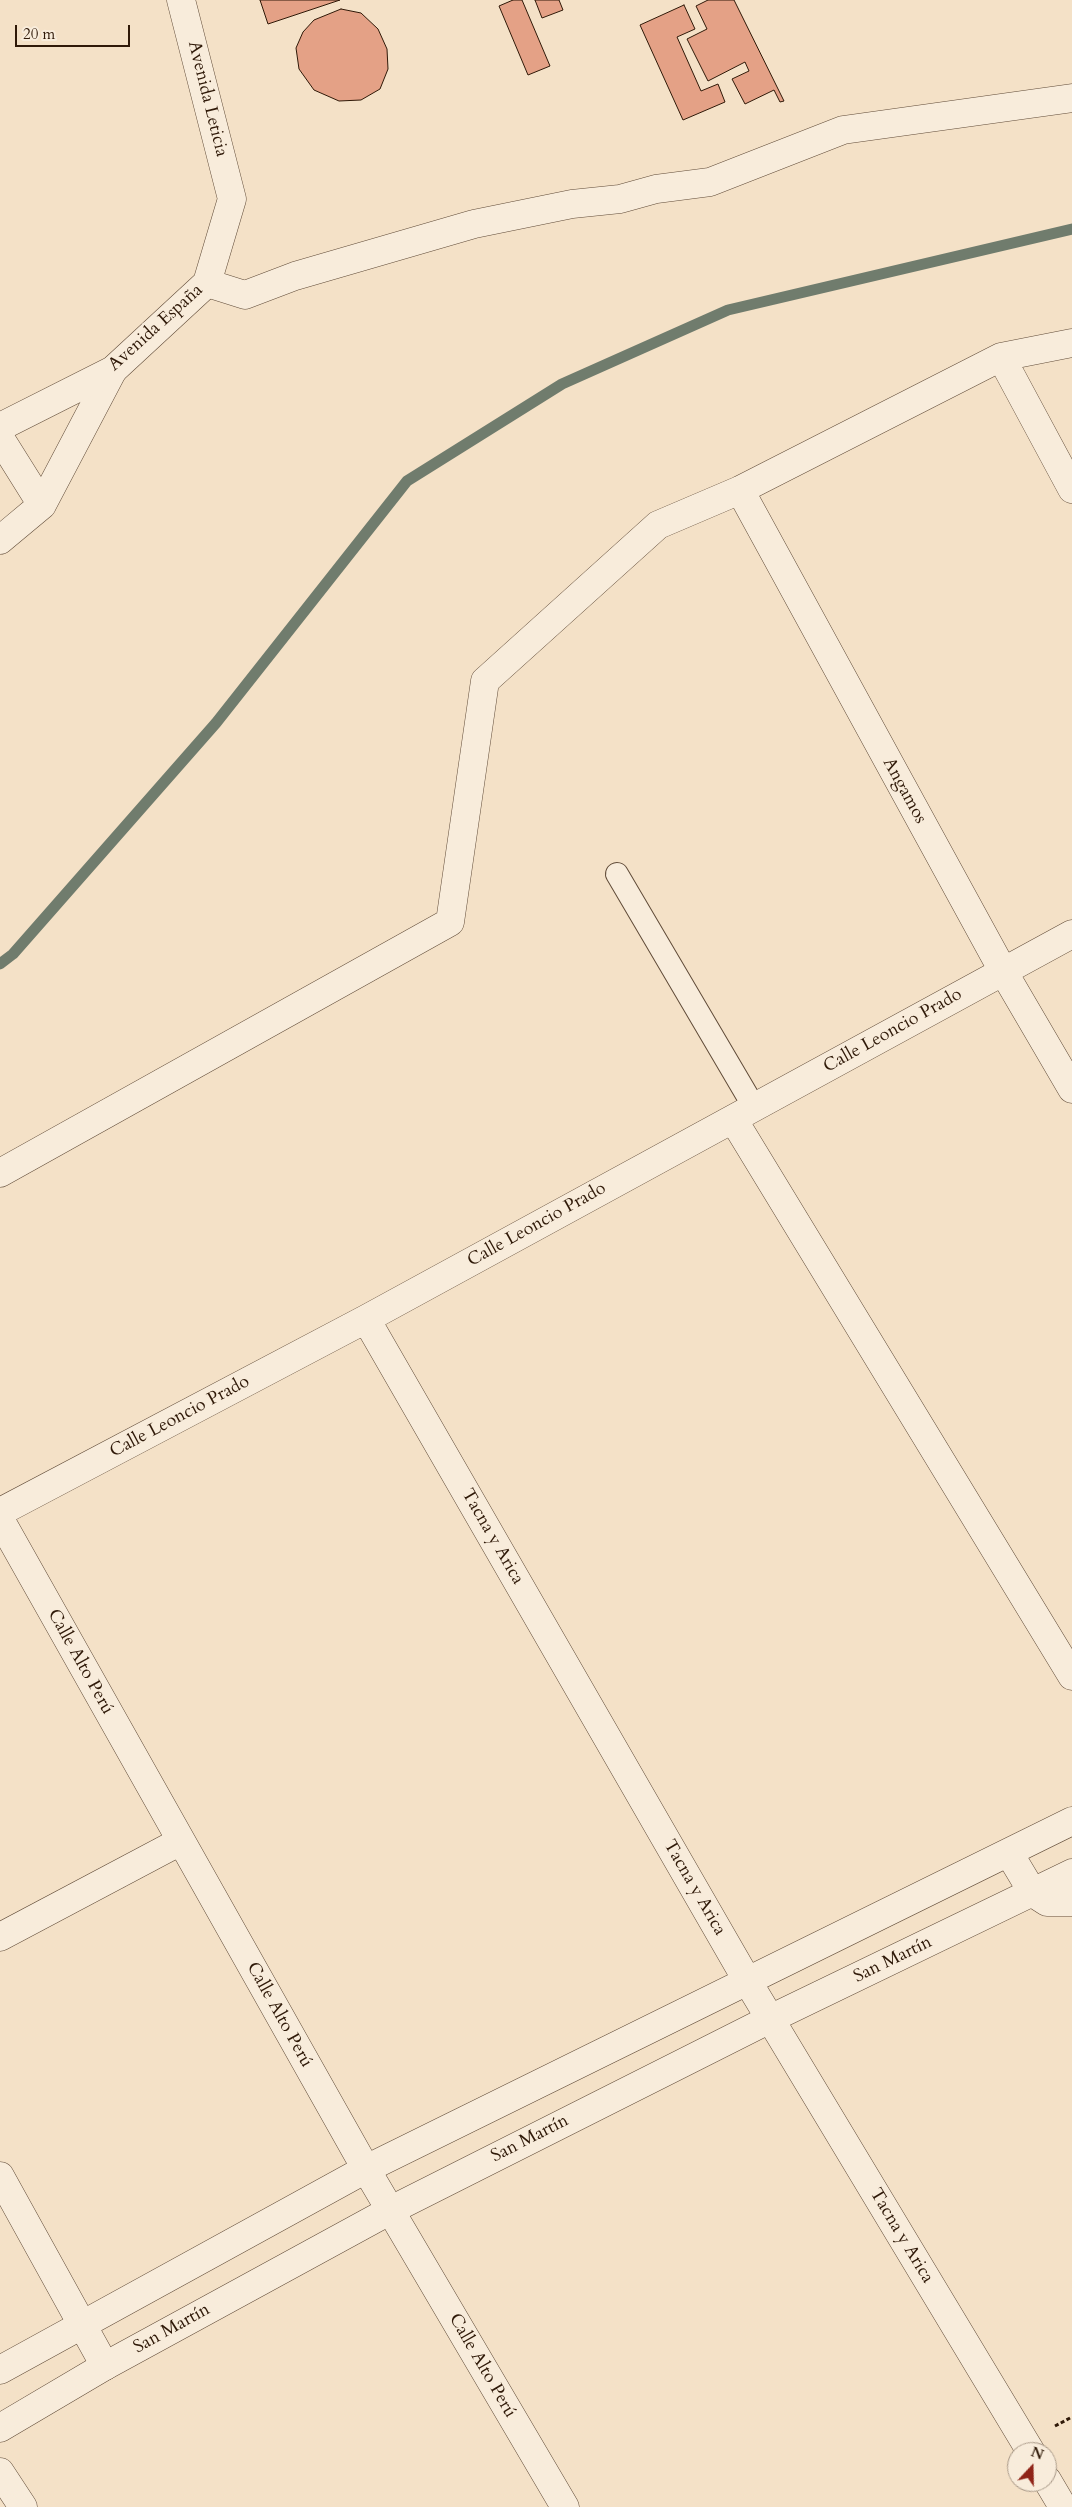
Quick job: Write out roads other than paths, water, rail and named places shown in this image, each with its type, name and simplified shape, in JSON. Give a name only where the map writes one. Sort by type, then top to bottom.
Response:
[{"type":"street","name":"Avenida Leticia","points":[[181,0],[232,199]]},
{"type":"street","points":[[206,283],[245,295],[295,276],[474,224],[572,204],[620,200],[656,189],[710,182],[843,130],[1072,98]]},
{"type":"street","name":"Avenida España","points":[[0,427],[113,370],[206,283],[232,199]]},
{"type":"street","points":[[0,1173],[450,922],[485,681],[658,525],[740,490],[1001,357],[1072,343]]},
{"type":"street","points":[[1001,357],[1072,489]]},
{"type":"street","points":[[0,540],[42,505],[113,370]]},
{"type":"street","points":[[0,438],[42,505]]},
{"type":"street","name":"Angamos","points":[[740,490],[1003,971],[1072,1089]]},
{"type":"street","name":"Calle Leoncio Prado","points":[[0,1512],[366,1319],[1072,934]]},
{"type":"street","points":[[744,1113],[1072,1676]]},
{"type":"street","name":"Tacna y Arica","points":[[366,1319],[748,1982],[1025,2442]]},
{"type":"street","name":"Calle Alto Perú","points":[[0,1519],[366,2169],[565,2507]]},
{"type":"street","points":[[0,2370],[82,2323],[366,2169],[1072,1821]]},
{"type":"street","points":[[0,1937],[181,1841]]},
{"type":"street","points":[[1009,1853],[1033,1893],[1047,1902],[1072,1902]]},
{"type":"street","name":"San Martín","points":[[0,2428],[105,2366],[391,2210],[770,2018],[1072,1873]]},
{"type":"street","points":[[0,2176],[105,2366]]},
{"type":"street","points":[[0,2472],[23,2507]]},
{"type":"street","points":[[1054,2492],[1063,2507]]},
{"type":"lane","points":[[618,874],[744,1113]]},
{"type":"waterway","points":[[0,964],[13,954],[216,723],[407,481],[562,384],[728,310],[1072,229]]}]
